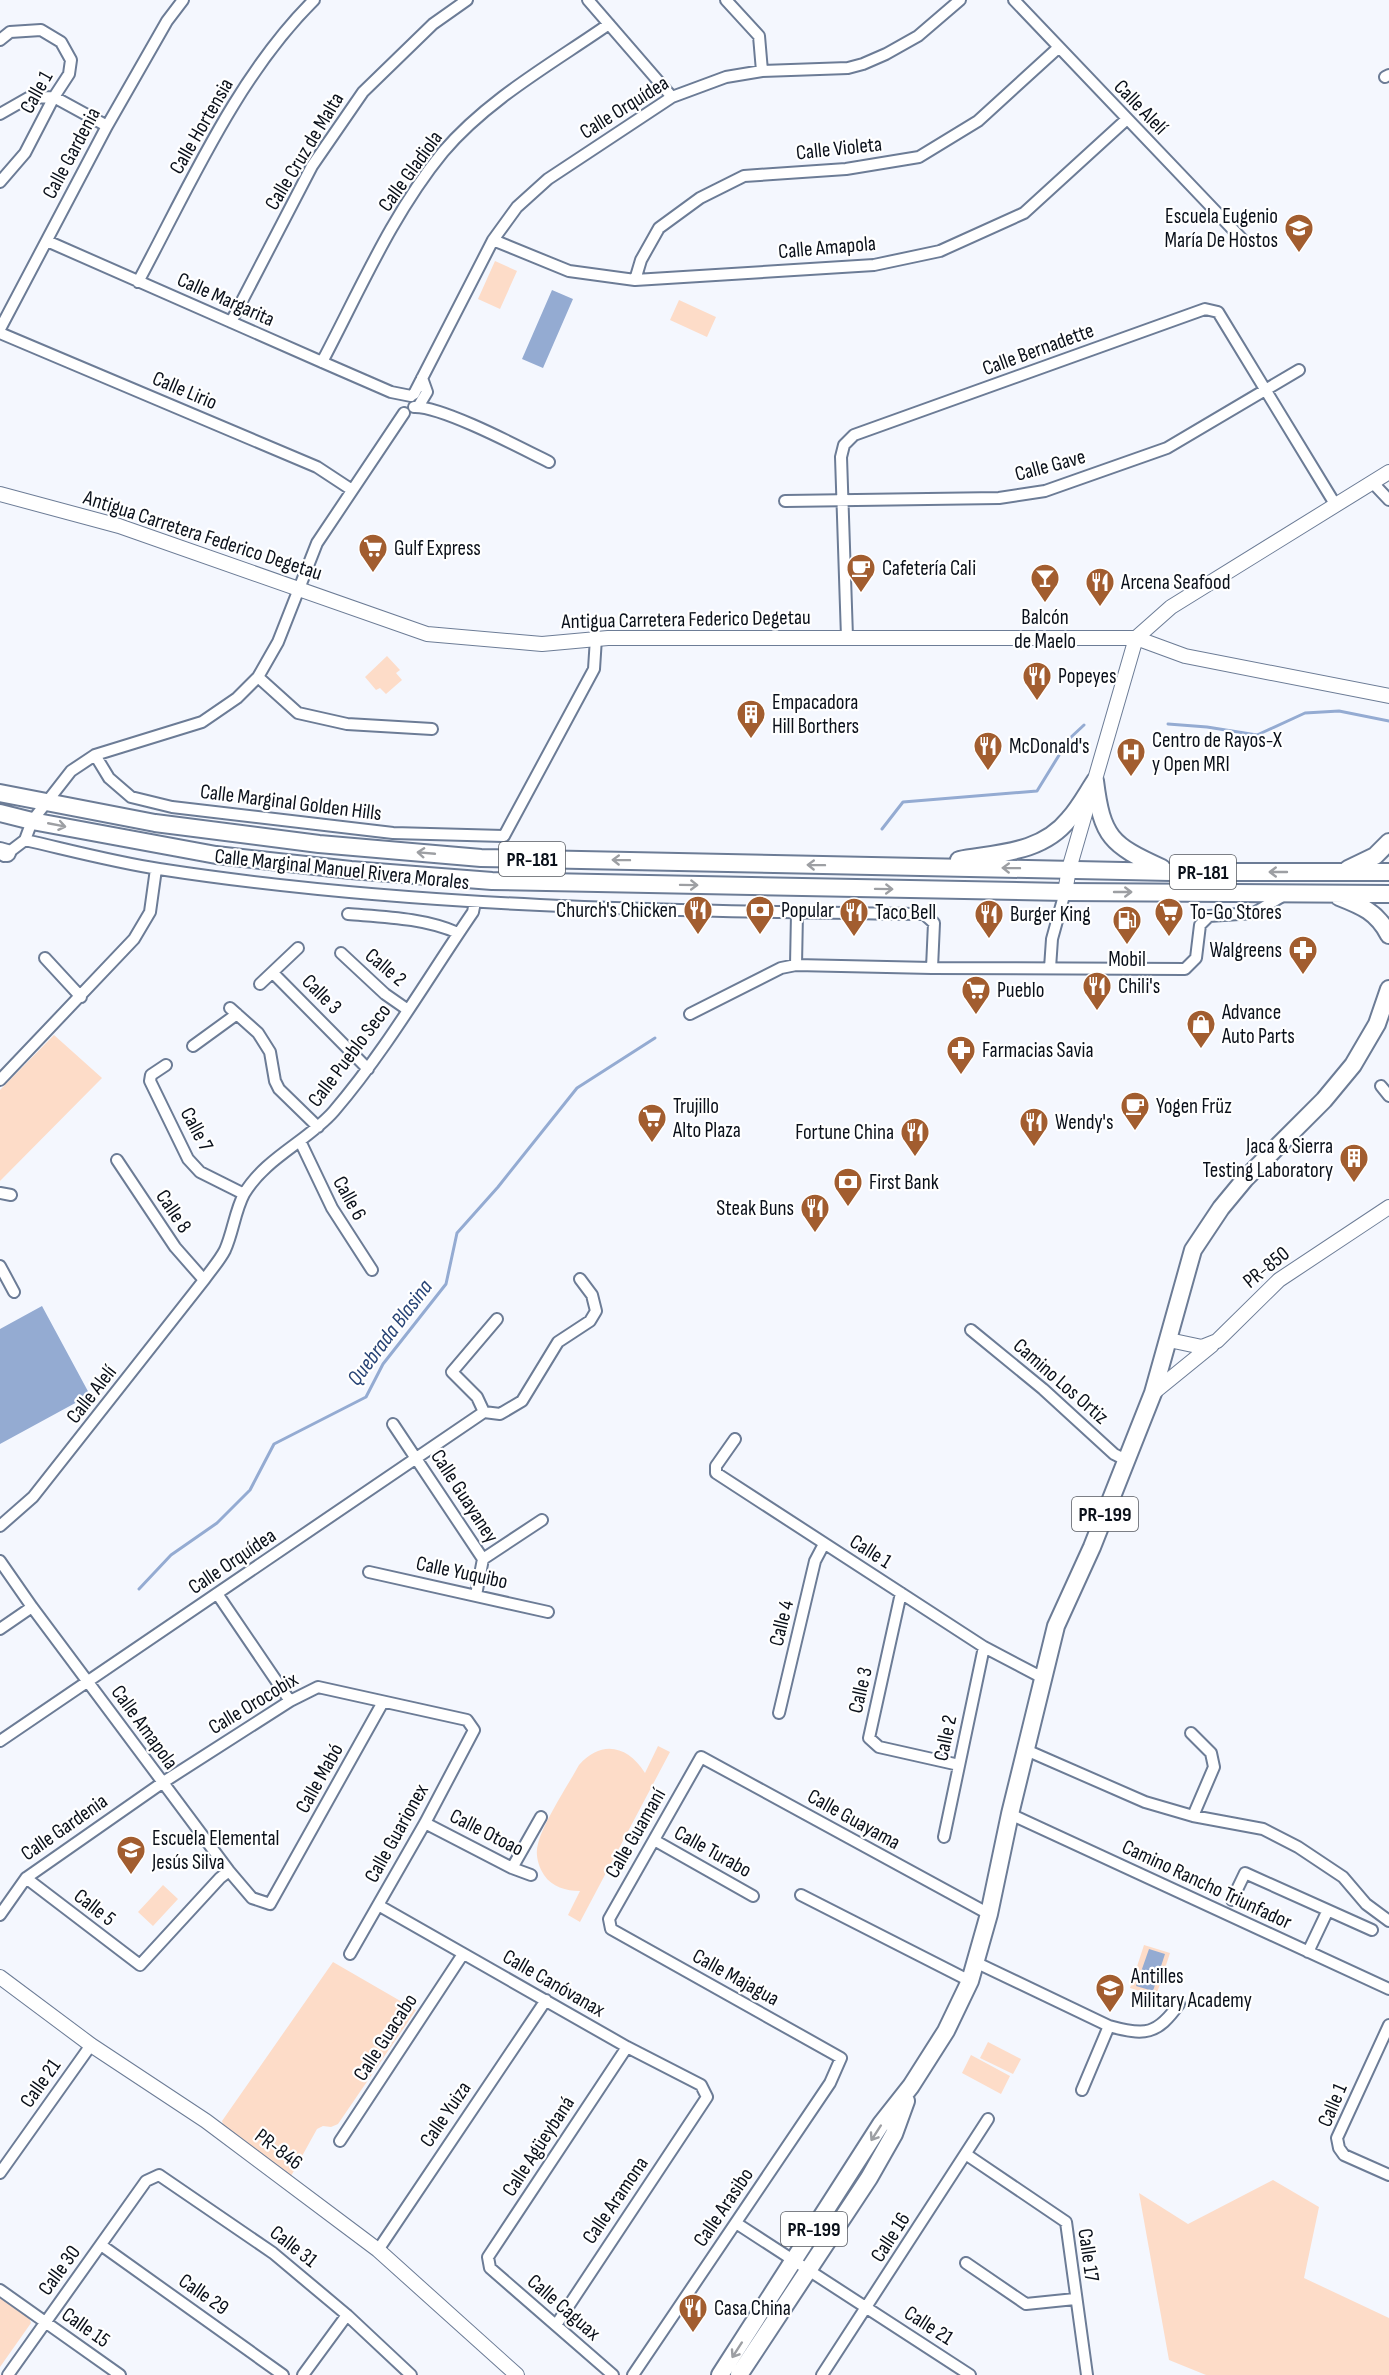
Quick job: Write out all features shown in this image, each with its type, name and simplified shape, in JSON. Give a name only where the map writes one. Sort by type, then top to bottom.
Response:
[{"type":"main road","points":[[924,867],[1015,852],[1038,843],[1068,820],[1095,781]]},
{"type":"main road","points":[[1095,781],[1099,813],[1112,837],[1127,851],[1171,872]]},
{"type":"main road","name":"PR-181","points":[[0,793],[154,823],[308,842],[481,858],[1171,872],[1389,872]]},
{"type":"main road","name":"PR-181","points":[[0,813],[216,855],[351,870],[492,881],[1065,892],[1389,894]]},
{"type":"main road","points":[[1337,873],[1368,861],[1381,852],[1389,842]]},
{"type":"main road","points":[[1330,893],[1369,909],[1377,916],[1389,935]]},
{"type":"main road","name":"PR-199","points":[[720,2375],[881,2124],[911,2086],[946,2031],[970,1981],[989,1914],[1010,1814],[1056,1626],[1092,1547],[1153,1393],[1194,1250],[1221,1209],[1245,1179],[1324,1100],[1353,1065],[1377,1024],[1389,989]]},
{"type":"main road","name":"PR-199","points":[[739,2375],[869,2178],[894,2134],[911,2086]]},
{"type":"street","name":"Calle Gardenia","points":[[0,331],[107,126],[167,21],[183,0]]},
{"type":"street","name":"Calle Hortensia","points":[[138,282],[236,99],[291,23],[314,0]]},
{"type":"street","name":"Calle Cruz de Malta","points":[[231,322],[312,166],[363,92],[432,24],[467,0]]},
{"type":"street","points":[[588,0],[672,97]]},
{"type":"street","points":[[726,0],[759,36],[762,71]]},
{"type":"street","name":"Calle Orquídea","points":[[411,404],[427,392],[422,378],[493,240],[517,207],[548,179],[672,97],[726,76],[762,71],[848,68],[863,64],[918,36],[960,0]]},
{"type":"street","name":"Calle Alelí","points":[[1014,0],[1242,239]]},
{"type":"street","name":"Calle Gladiola","points":[[321,362],[399,215],[444,152],[490,107],[609,24]]},
{"type":"street","name":"Calle 1","points":[[0,40],[10,32],[41,30],[61,42],[71,60],[69,74],[54,97],[25,153],[0,182]]},
{"type":"street","name":"Calle Violeta","points":[[635,280],[641,260],[659,228],[700,198],[744,176],[846,169],[919,157],[978,121],[1058,48]]},
{"type":"street","points":[[0,114],[28,98],[54,97],[107,126]]},
{"type":"street","name":"Calle Amapola","points":[[493,240],[569,271],[635,280],[874,265],[940,251],[1023,213],[1126,119]]},
{"type":"street","name":"Calle Margarita","points":[[47,241],[391,392],[411,404]]},
{"type":"street","name":"Calle Bernadette","points":[[847,637],[841,457],[844,445],[854,435],[1205,309],[1218,312],[1335,504]]},
{"type":"street","name":"Calle Lirio","points":[[0,331],[317,467],[352,490]]},
{"type":"street","name":"Calle Gave","points":[[785,501],[999,498],[1045,491],[1167,448],[1299,370]]},
{"type":"street","points":[[2,854],[25,840],[32,821],[71,771],[95,755],[202,722],[237,698],[258,677],[278,642],[317,543],[411,404],[465,423],[549,462]]},
{"type":"street","points":[[1050,968],[1053,939],[1069,869],[1136,638],[1170,607],[1389,472]]},
{"type":"street","points":[[1372,482],[1389,501]]},
{"type":"street","name":"Antigua Carretera Federico Degetau","points":[[0,494],[119,526],[428,634],[542,644],[596,638],[1136,638],[1185,656],[1389,696]]},
{"type":"street","name":"Calle Marginal Golden Hills","points":[[95,755],[110,778],[131,797],[172,807],[393,833],[504,836],[594,669],[596,638]]},
{"type":"street","points":[[258,677],[298,713],[347,724],[432,729]]},
{"type":"street","name":"Calle Marginal Manuel Rivera Morales","points":[[25,840],[156,869],[312,889],[475,902],[797,913],[924,914],[934,923],[932,968]]},
{"type":"street","points":[[0,1080],[134,939],[150,912],[156,869]]},
{"type":"street","points":[[690,1014],[781,968],[796,965],[1185,969],[1196,958],[1200,925],[1209,916],[1254,913],[1290,892]]},
{"type":"street","name":"Calle Pueblo Seco","points":[[204,1280],[225,1251],[244,1194],[271,1163],[318,1127],[333,1112],[368,1069],[472,912],[475,902]]},
{"type":"street","points":[[796,965],[797,913]]},
{"type":"street","points":[[348,914],[399,919],[447,928],[458,933]]},
{"type":"street","points":[[260,984],[298,948]]},
{"type":"street","name":"Calle 2","points":[[340,953],[385,994],[408,1010]]},
{"type":"street","points":[[45,958],[81,997]]},
{"type":"street","name":"Calle 3","points":[[273,973],[368,1069]]},
{"type":"street","points":[[193,1046],[234,1011],[258,1033],[270,1052],[275,1081],[279,1089],[318,1127]]},
{"type":"street","name":"Calle 7","points":[[166,1065],[150,1075],[150,1081],[188,1159],[200,1172],[244,1194]]},
{"type":"street","points":[[1381,1086],[1389,1096]]},
{"type":"street","name":"Calle 6","points":[[300,1141],[332,1208],[372,1270]]},
{"type":"street","name":"Calle 8","points":[[117,1160],[175,1247],[204,1280]]},
{"type":"street","name":"PR-850","points":[[1153,1393],[1217,1341],[1278,1280],[1389,1207]]},
{"type":"street","points":[[0,1266],[15,1293]]},
{"type":"street","points":[[497,1319],[452,1372],[477,1397],[484,1412],[500,1414],[522,1401],[558,1342],[590,1321],[596,1311],[592,1295],[580,1279]]},
{"type":"street","name":"Calle Alelí","points":[[0,1526],[33,1497],[47,1481],[204,1280]]},
{"type":"street","name":"Camino Los Ortiz","points":[[971,1330],[1043,1389],[1114,1454],[1126,1460]]},
{"type":"street","points":[[1169,1341],[1202,1347],[1217,1341]]},
{"type":"street","name":"Calle Orquídea","points":[[0,1741],[218,1595],[484,1412]]},
{"type":"street","name":"Calle Guayaney","points":[[393,1424],[483,1558],[476,1595]]},
{"type":"street","name":"Calle 1","points":[[735,1438],[716,1466],[716,1473],[984,1647],[1043,1678]]},
{"type":"street","points":[[483,1558],[542,1520]]},
{"type":"street","name":"Calle 4","points":[[779,1713],[815,1561],[824,1544]]},
{"type":"street","name":"Calle Amapola","points":[[0,1560],[32,1607],[229,1871],[252,1898],[270,1904]]},
{"type":"street","name":"Calle Yuquibo","points":[[369,1572],[548,1612]]},
{"type":"street","name":"Calle 3","points":[[902,1593],[869,1738],[879,1747],[959,1765]]},
{"type":"street","points":[[218,1595],[290,1701]]},
{"type":"street","points":[[0,1629],[32,1607]]},
{"type":"street","name":"Calle 2","points":[[944,1837],[984,1647]]},
{"type":"street","name":"Calle Orocobix","points":[[162,1783],[290,1701],[318,1688],[466,1720],[474,1730]]},
{"type":"street","name":"Calle Mabó","points":[[270,1904],[383,1702]]},
{"type":"street","name":"Calle Guarionex","points":[[350,1954],[425,1823],[474,1730]]},
{"type":"street","points":[[1191,1733],[1211,1753],[1214,1767],[1193,1816]]},
{"type":"street","points":[[1026,1750],[1145,1802],[1193,1816],[1263,1829],[1298,1847],[1343,1877],[1366,1904],[1389,1921]]},
{"type":"street","name":"Calle Guamaní","points":[[611,1929],[609,1919],[701,1757]]},
{"type":"street","name":"Calle Guayama","points":[[701,1757],[989,1914]]},
{"type":"street","name":"Calle Gardenia","points":[[0,1915],[26,1878],[162,1783]]},
{"type":"street","name":"Camino Rancho Triunfador","points":[[1010,1814],[1389,1989]]},
{"type":"street","points":[[512,1868],[541,1817]]},
{"type":"street","name":"Calle Otoao","points":[[425,1823],[512,1868],[531,1875]]},
{"type":"street","name":"Calle Turabo","points":[[654,1840],[753,1896]]},
{"type":"street","name":"Calle 5","points":[[26,1878],[140,1965],[229,1871]]},
{"type":"street","points":[[1232,1900],[1245,1873],[1371,1930]]},
{"type":"street","points":[[801,1895],[970,1981]]},
{"type":"street","name":"Calle Canóvanax","points":[[378,1905],[627,2047],[701,2085],[707,2097]]},
{"type":"street","points":[[1308,1952],[1327,1912]]},
{"type":"street","name":"Calle Majagua","points":[[611,1929],[842,2058]]},
{"type":"street","name":"Calle Guacabo","points":[[340,2141],[463,1954]]},
{"type":"street","points":[[975,1962],[1109,2026],[1130,2032],[1148,2033],[1166,2022],[1179,2004]]},
{"type":"street","name":"PR-846","points":[[0,1977],[91,2045],[206,2121],[378,2250],[517,2375]]},
{"type":"street","name":"Calle Yuiza","points":[[378,2250],[546,2000]]},
{"type":"street","name":"Calle 1","points":[[1389,2025],[1337,2138],[1339,2148],[1344,2154],[1389,2175]]},
{"type":"street","points":[[1082,2090],[1109,2026]]},
{"type":"street","name":"Calle 21","points":[[0,2173],[91,2045]]},
{"type":"street","name":"Calle Agüeybaná","points":[[490,2268],[488,2257],[627,2047]]},
{"type":"street","name":"Calle Arasibo","points":[[633,2375],[830,2083],[842,2058]]},
{"type":"street","name":"Calle Aramona","points":[[556,2325],[707,2097]]},
{"type":"street","name":"Calle 16","points":[[822,2375],[967,2155],[988,2119]]},
{"type":"street","name":"Calle 17","points":[[967,2155],[1066,2222],[1087,2375]]},
{"type":"street","name":"Calle 31","points":[[142,2187],[146,2181],[159,2175],[273,2253],[347,2315],[411,2375]]},
{"type":"street","name":"Calle 30","points":[[8,2375],[142,2187]]},
{"type":"street","name":"Calle 21","points":[[736,2223],[808,2272],[970,2375]]},
{"type":"street","name":"Calle 29","points":[[101,2245],[283,2375]]},
{"type":"street","points":[[966,2263],[1026,2304],[1075,2299]]},
{"type":"street","name":"Calle Caguax","points":[[490,2268],[612,2375]]},
{"type":"street","name":"Calle 15","points":[[0,2290],[120,2375]]},
{"type":"street","points":[[303,2375],[347,2315]]},
{"type":"shaded area","points":[[495,261],[517,271],[500,309],[478,299]]},
{"type":"shaded area","points":[[679,300],[716,317],[707,337],[670,320]]},
{"type":"shaded area","points":[[387,656],[400,670],[396,673],[402,680],[386,694],[380,688],[376,690],[365,677]]},
{"type":"shaded area","points":[[54,1035],[102,1078],[0,1181],[0,1090]]},
{"type":"shaded area","points":[[658,1746],[670,1752],[580,1922],[568,1915],[580,1891],[555,1885],[547,1879],[539,1864],[537,1848],[541,1835],[579,1765],[588,1757],[597,1751],[614,1749],[631,1757],[645,1773]]},
{"type":"shaded area","points":[[163,1885],[178,1899],[153,1926],[138,1912]]},
{"type":"shaded area","points":[[1144,1945],[1170,1953],[1156,1996],[1130,1988]]},
{"type":"shaded area","points":[[333,1962],[416,2010],[338,2124],[317,2129],[291,2176],[224,2127],[222,2121]]},
{"type":"shaded area","points":[[988,2042],[1021,2059],[1013,2074],[980,2058]]},
{"type":"shaded area","points":[[971,2055],[1010,2076],[1001,2094],[962,2073]]},
{"type":"shaded area","points":[[1273,2180],[1319,2207],[1304,2278],[1389,2318],[1389,2375],[1206,2375],[1169,2360],[1139,2193],[1188,2224]]},
{"type":"shaded area","points":[[0,2298],[28,2315],[31,2323],[0,2367]]},
{"type":"water","points":[[552,290],[573,299],[543,368],[522,359]]},
{"type":"water","points":[[42,1306],[90,1395],[0,1444],[0,1329]]},
{"type":"water","points":[[1149,1949],[1165,1954],[1153,1991],[1136,1986]]},
{"type":"waterway","name":"Quebrada Blasina","points":[[1168,724],[1207,727],[1257,735],[1305,713],[1339,711],[1389,721]]},
{"type":"waterway","name":"Quebrada Blasina","points":[[882,829],[903,802],[1037,791],[1069,739],[1084,725]]},
{"type":"waterway","name":"Quebrada Blasina","points":[[139,1589],[171,1555],[217,1523],[250,1490],[274,1444],[366,1397],[383,1364],[446,1284],[457,1233],[498,1187],[577,1088],[655,1038]]},
{"type":"place","name":"Escuela Eugenio María De Hostos","points":[[1299,254]]},
{"type":"place","name":"Gulf Express","points":[[373,574]]},
{"type":"place","name":"Cafetería Cali","points":[[861,594]]},
{"type":"place","name":"Balcón de Maelo","points":[[1045,604]]},
{"type":"place","name":"Arcena Seafood","points":[[1100,608]]},
{"type":"place","name":"Popeyes","points":[[1037,702]]},
{"type":"place","name":"Empacadora Hill Borthers","points":[[751,740]]},
{"type":"place","name":"McDonald's","points":[[988,772]]},
{"type":"place","name":"Centro de Rayos-X y Open MRI","points":[[1131,778]]},
{"type":"place","name":"Church's Chicken","points":[[698,936]]},
{"type":"place","name":"Popular","points":[[760,936]]},
{"type":"place","name":"Taco Bell","points":[[854,938]]},
{"type":"place","name":"To-Go Stores","points":[[1169,938]]},
{"type":"place","name":"Burger King","points":[[989,940]]},
{"type":"place","name":"Mobil","points":[[1127,946]]},
{"type":"place","name":"Walgreens","points":[[1303,976]]},
{"type":"place","name":"Chili's","points":[[1097,1012]]},
{"type":"place","name":"Pueblo","points":[[976,1016]]},
{"type":"place","name":"Advance Auto Parts","points":[[1201,1050]]},
{"type":"place","name":"Farmacias Savia","points":[[961,1076]]},
{"type":"place","name":"Yogen Früz","points":[[1135,1132]]},
{"type":"place","name":"Trujillo Alto Plaza","points":[[652,1144]]},
{"type":"place","name":"Wendy's","points":[[1034,1148]]},
{"type":"place","name":"Fortune China","points":[[915,1158]]},
{"type":"place","name":"Jaca & Sierra Testing Laboratory","points":[[1354,1184]]},
{"type":"place","name":"First Bank","points":[[848,1208]]},
{"type":"place","name":"Steak Buns","points":[[815,1234]]},
{"type":"place","name":"Escuela Elemental Jesús Silva","points":[[131,1876]]},
{"type":"place","name":"Antilles Military Academy","points":[[1110,2014]]},
{"type":"place","name":"Casa China","points":[[693,2334]]}]
